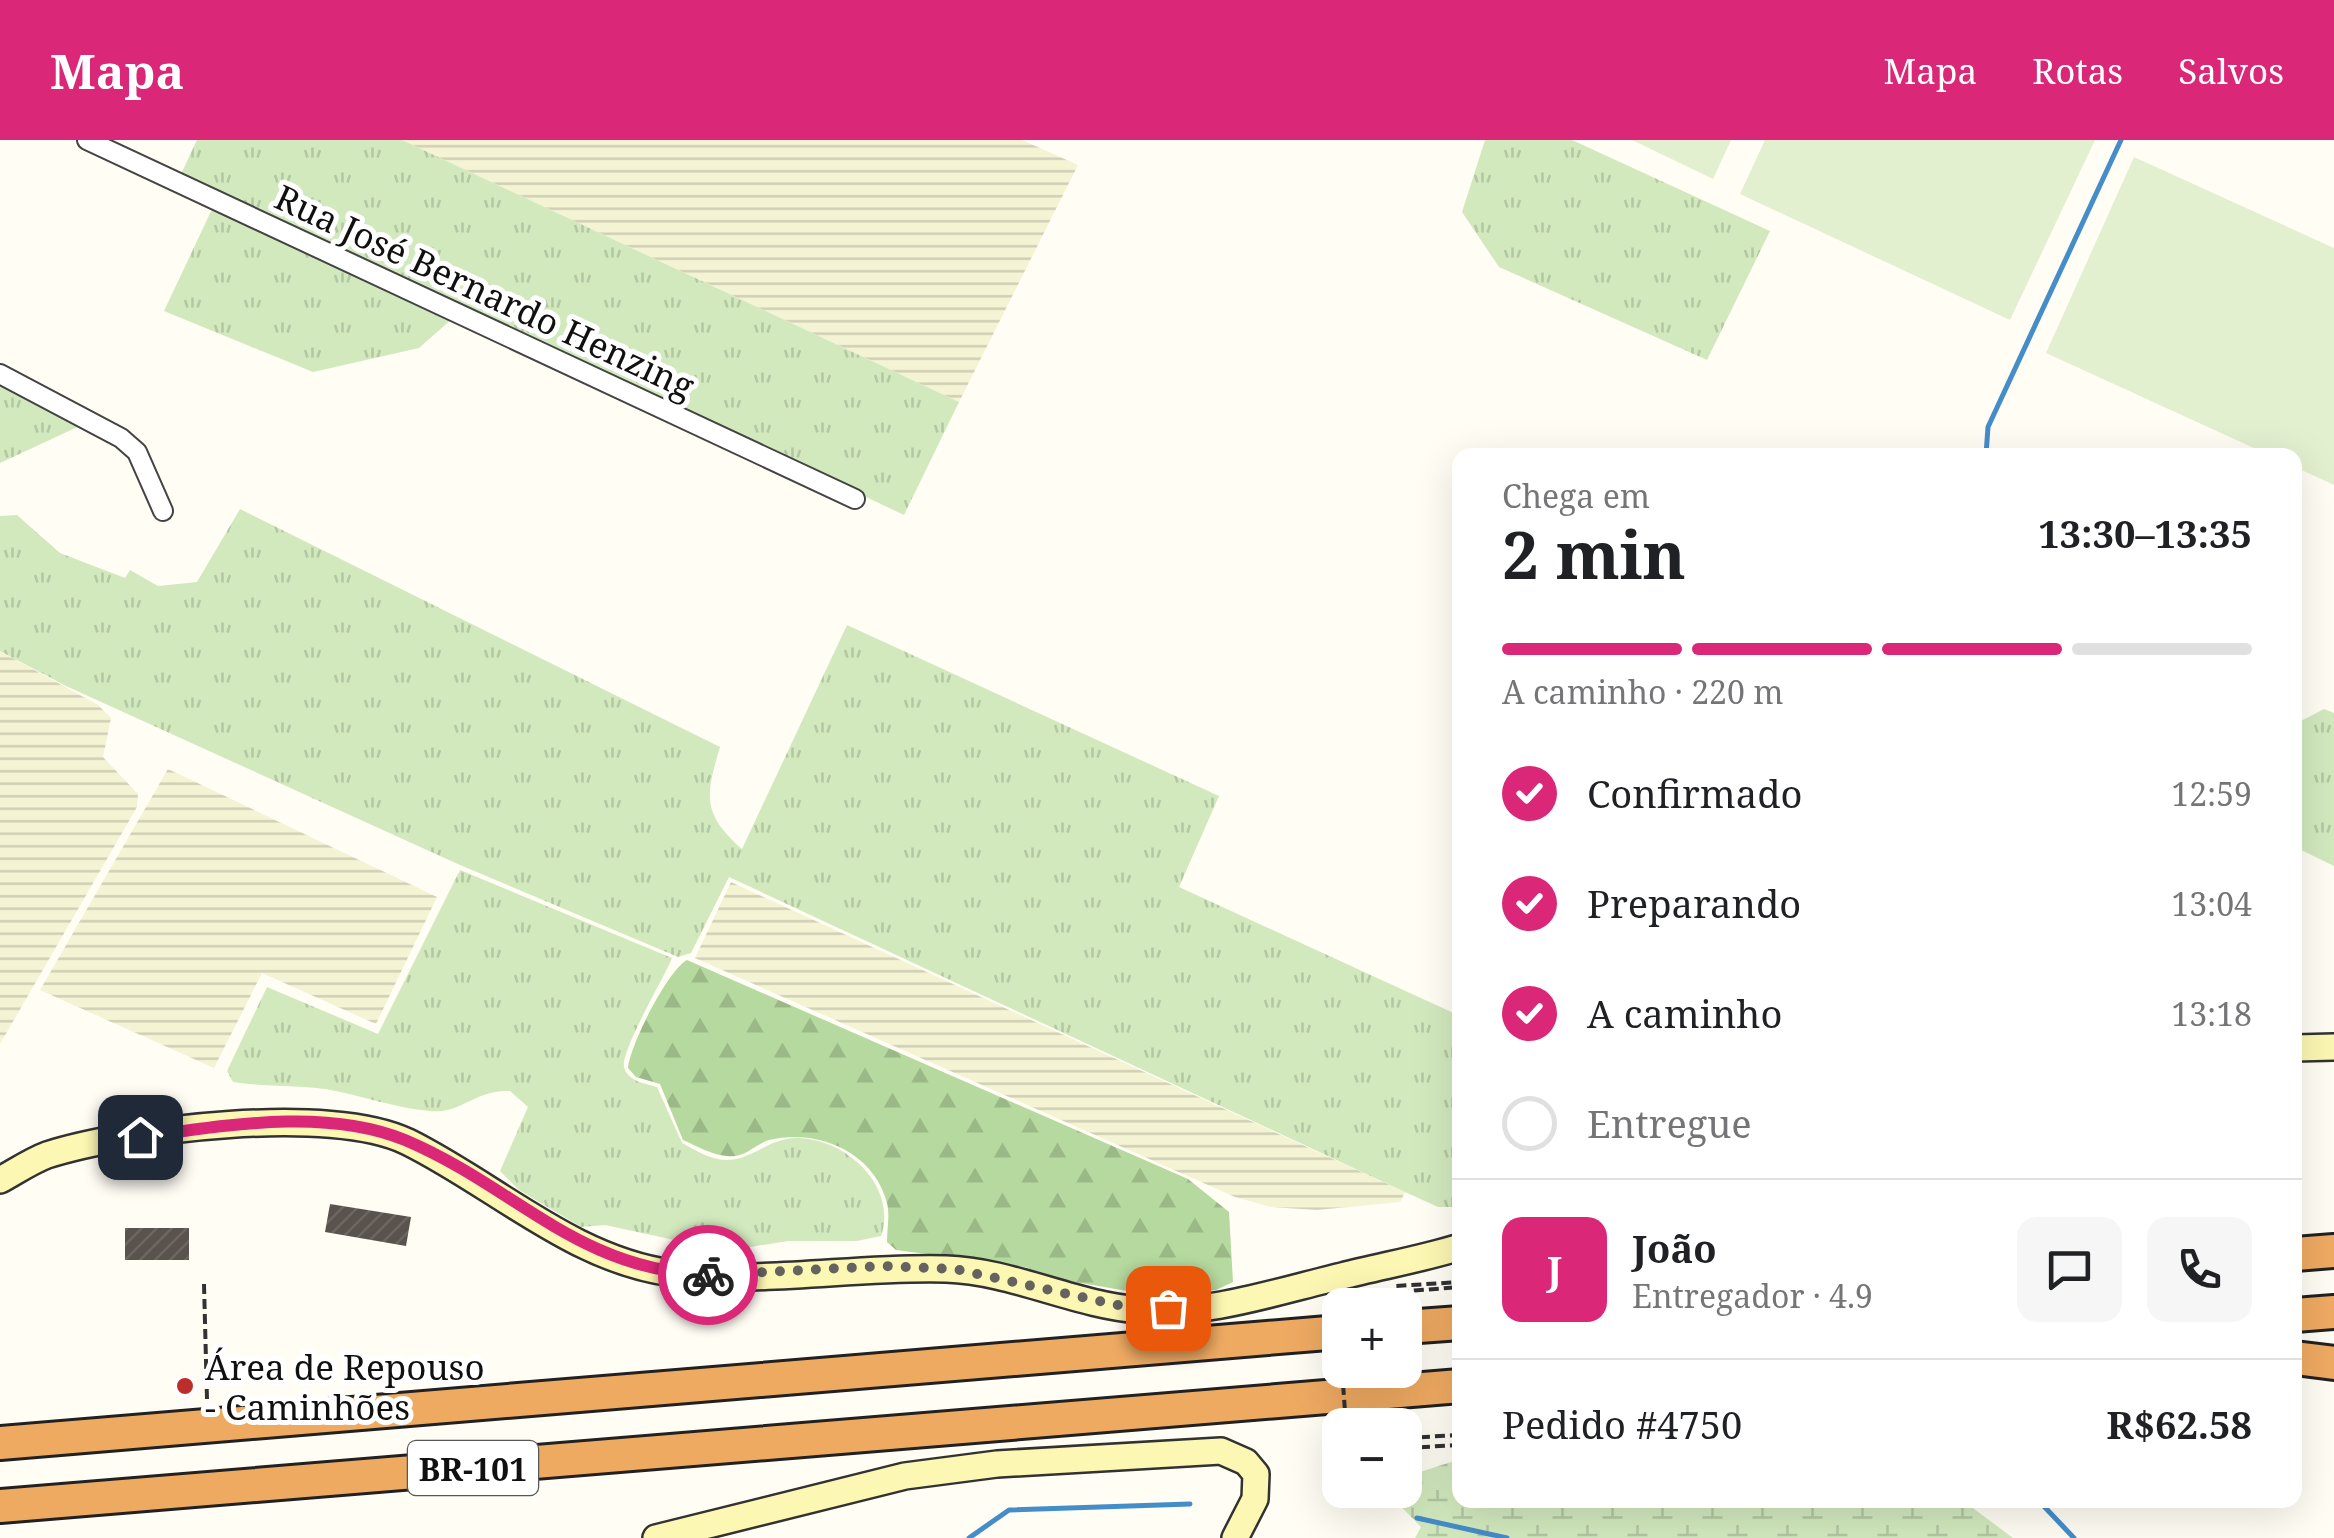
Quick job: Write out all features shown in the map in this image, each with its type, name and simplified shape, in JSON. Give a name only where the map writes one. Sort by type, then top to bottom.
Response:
[{"type":"highway","points":[[2302,1253],[2334,1251]]},
{"type":"highway","points":[[2302,1314],[2334,1312]]},
{"type":"highway","points":[[1422,1325],[1452,1323]]},
{"type":"highway","name":"BR-101","points":[[0,1443],[1322,1333]]},
{"type":"highway","points":[[2302,1359],[2334,1363]]},
{"type":"highway","name":"BR-101","points":[[0,1506],[1452,1387]]},
{"type":"street","name":"Rua José Bernardo Henzing","points":[[88,140],[855,500]]},
{"type":"street","points":[[0,374],[121,438],[138,452],[163,511]]},
{"type":"street","points":[[2302,1048],[2334,1047]]},
{"type":"street","points":[[0,1180],[45,1156],[108,1142],[204,1128],[326,1124],[404,1140],[560,1233],[610,1257],[672,1273],[735,1276],[884,1266],[955,1269],[1140,1310],[1246,1299],[1452,1248]]},
{"type":"street","points":[[656,1538],[905,1476],[997,1464],[1221,1451],[1246,1462],[1256,1474],[1255,1499],[1235,1538]]},
{"type":"path","points":[[1452,1274],[1396,1278],[1396,1287],[1452,1283]]},
{"type":"path","points":[[204,1284],[207,1404]]},
{"type":"path","points":[[1422,1290],[1452,1288]]},
{"type":"path","points":[[1422,1437],[1452,1435]]},
{"type":"path","points":[[1422,1447],[1452,1445]]},
{"type":"green space","points":[[197,140],[402,140],[959,402],[904,515],[181,174]]},
{"type":"green space","points":[[402,140],[1022,140],[1078,165],[959,402]]},
{"type":"green space","points":[[1485,140],[1572,140],[1770,231],[1707,360],[1499,267],[1462,212]]},
{"type":"green space","points":[[1632,140],[1731,140],[1713,179]]},
{"type":"green space","points":[[1765,140],[2095,140],[2010,320],[1740,194]]},
{"type":"green space","points":[[2134,157],[2334,248],[2334,485],[2302,470],[2302,448],[2254,448],[2046,353]]},
{"type":"green space","points":[[213,207],[454,317],[419,348],[313,372],[164,311]]},
{"type":"green space","points":[[0,379],[84,424],[0,463]]},
{"type":"green space","points":[[240,509],[720,747],[710,802],[719,825],[742,849],[847,625],[1219,796],[1179,887],[1452,1012],[1452,1207],[1438,1207],[729,877],[691,953],[678,957],[460,865],[66,686],[0,651],[0,516],[17,515],[60,553],[125,578],[130,570],[158,586],[197,582]]},
{"type":"green space","points":[[0,651],[98,705],[111,718],[103,757],[138,794],[137,807],[0,1044]]},
{"type":"green space","points":[[2324,709],[2334,713],[2334,866],[2302,850],[2302,720]]},
{"type":"green space","points":[[168,769],[437,897],[376,1024],[262,973],[214,1068],[40,990]]},
{"type":"green space","points":[[460,870],[672,958],[629,1046],[624,1067],[629,1076],[657,1087],[682,1143],[720,1160],[736,1159],[779,1141],[798,1138],[816,1140],[850,1156],[875,1183],[882,1200],[881,1236],[857,1241],[788,1241],[725,1251],[605,1225],[581,1227],[519,1190],[500,1171],[528,1107],[510,1091],[487,1094],[451,1109],[430,1111],[325,1089],[233,1082],[227,1071],[267,987],[378,1034]]},
{"type":"green space","points":[[731,882],[1405,1192],[1400,1202],[1317,1210],[1271,1207],[1235,1197],[695,958]]},
{"type":"green space","points":[[687,960],[1188,1179],[1229,1212],[1233,1282],[1216,1290],[1151,1295],[1063,1280],[1025,1267],[896,1250],[887,1242],[888,1208],[880,1185],[870,1170],[841,1148],[805,1137],[787,1137],[727,1156],[683,1140],[660,1084],[636,1077],[628,1068],[651,1009],[670,978]]},
{"type":"green space","points":[[1452,1462],[1452,1508],[1973,1508],[2013,1538],[1415,1538],[1421,1527],[1403,1508],[1422,1508],[1422,1471]]},
{"type":"building","points":[[330,1204],[411,1217],[406,1246],[325,1232]]},
{"type":"building","points":[[125,1228],[189,1228],[189,1260],[125,1260]]},
{"type":"waterway","points":[[1986,448],[1988,427],[2121,140]]},
{"type":"waterway","points":[[969,1538],[1009,1510],[1190,1504]]},
{"type":"waterway","points":[[2046,1508],[2074,1538]]},
{"type":"waterway","points":[[1417,1518],[1507,1538]]},
{"type":"way so far","points":[[708,1275],[884,1266],[955,1269],[1140,1310],[1168,1308]]},
{"type":"place","name":"Área de Repouso - Caminhões","points":[[185,1386]]},
{"type":"route","points":[[140,1137],[289,1122],[363,1130],[404,1140],[472,1177],[560,1233],[610,1257],[672,1273],[708,1275]]}]
